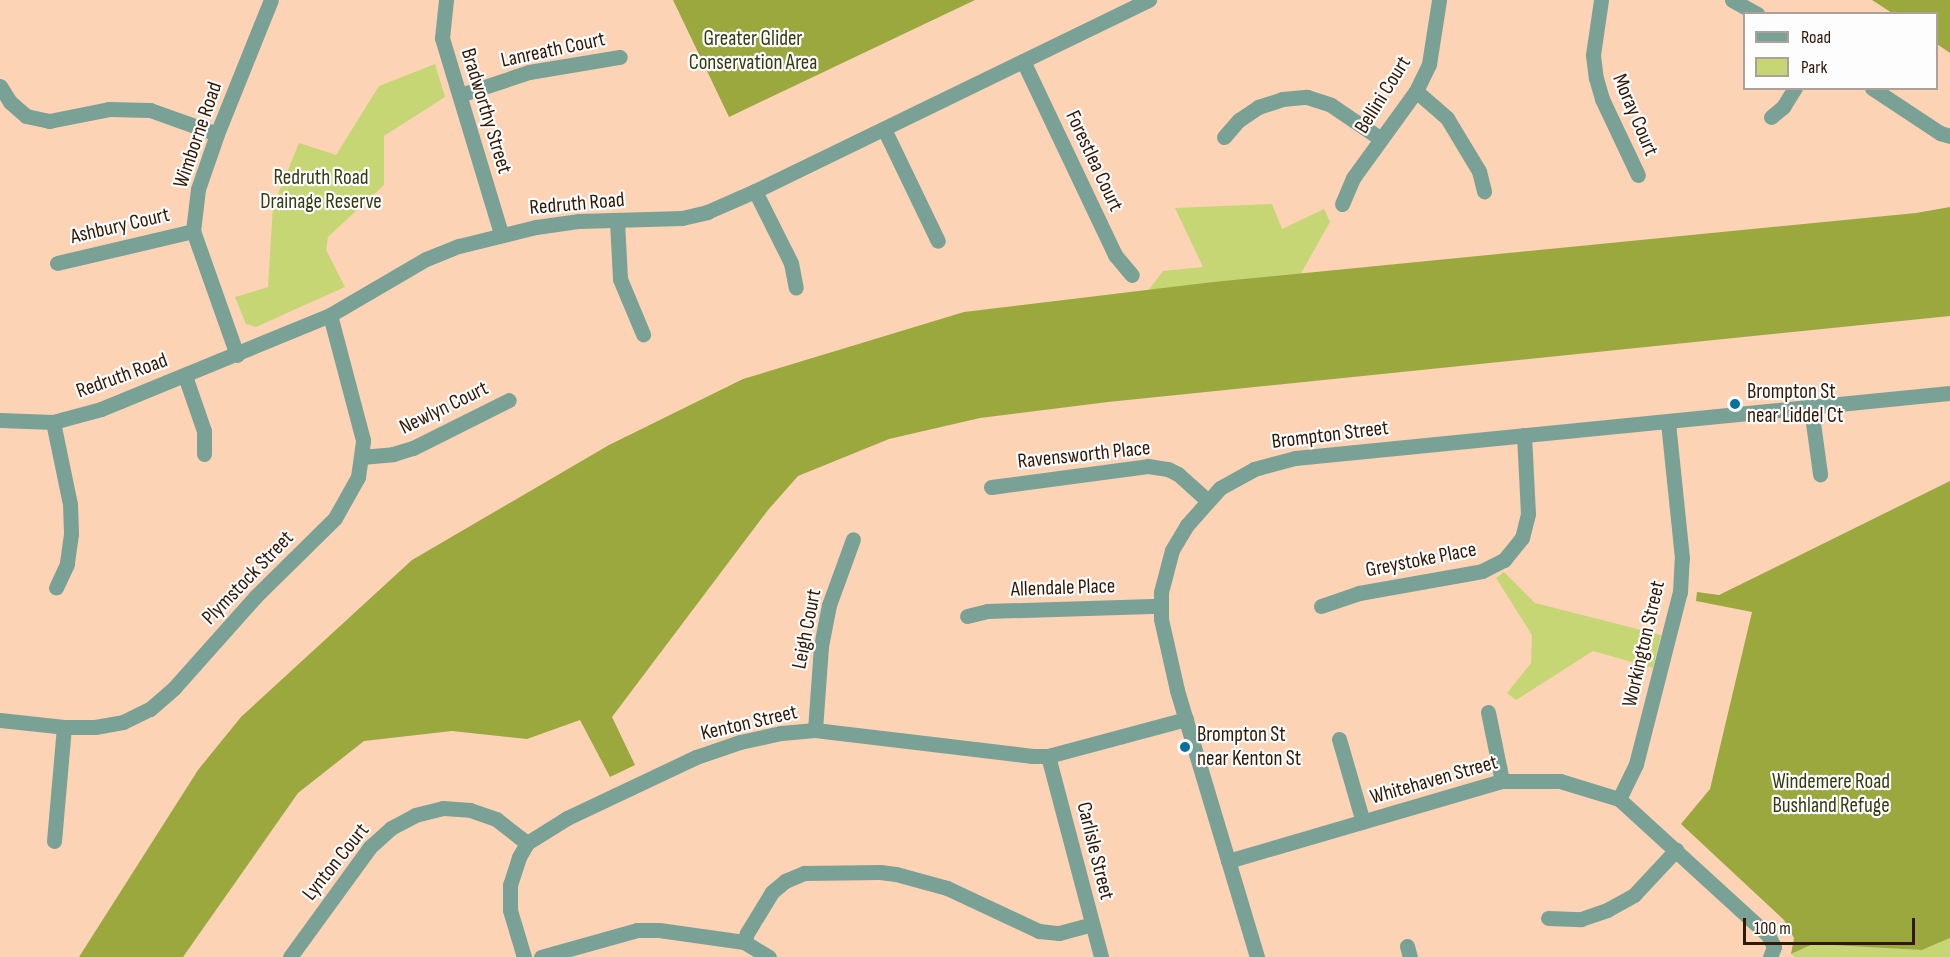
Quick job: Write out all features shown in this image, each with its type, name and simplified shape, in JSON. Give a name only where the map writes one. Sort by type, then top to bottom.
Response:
[{"type":"street","name":"Wimborne Road","points":[[237,355],[193,231],[198,189],[217,134],[271,0]]},
{"type":"street","name":"Bradworthy Street","points":[[446,0],[442,38],[501,234]]},
{"type":"street","points":[[1112,0],[1119,14]]},
{"type":"street","name":"Redruth Road","points":[[0,420],[53,422],[101,409],[330,315],[426,259],[459,246],[501,234],[578,221],[682,218],[707,212],[755,191],[1149,0]]},
{"type":"street","name":"Bellini Court","points":[[1342,204],[1353,178],[1416,91],[1429,64],[1439,0]]},
{"type":"street","name":"Moray Court","points":[[1601,0],[1593,56],[1596,78],[1602,99],[1638,176]]},
{"type":"street","points":[[1732,0],[1753,12]]},
{"type":"street","name":"Lanreath Court","points":[[460,95],[529,72],[620,57]]},
{"type":"street","name":"Forestlea Court","points":[[1023,61],[1115,255],[1132,275]]},
{"type":"street","points":[[0,86],[10,102],[26,116],[49,121],[109,109],[150,110],[217,134]]},
{"type":"street","points":[[1771,117],[1783,107],[1794,90]]},
{"type":"street","points":[[1875,90],[1940,133],[1950,136]]},
{"type":"street","points":[[1416,91],[1447,118],[1479,171],[1484,191]]},
{"type":"street","points":[[1224,137],[1239,120],[1258,107],[1282,99],[1306,97],[1331,105],[1381,139]]},
{"type":"street","points":[[884,129],[938,241]]},
{"type":"street","points":[[755,191],[791,263],[796,288]]},
{"type":"street","points":[[617,221],[620,279],[643,334]]},
{"type":"street","name":"Ashbury Court","points":[[57,263],[193,231]]},
{"type":"street","name":"Plymstock Street","points":[[0,720],[64,727],[95,727],[123,722],[150,709],[174,688],[256,596],[335,518],[358,477],[363,440],[330,315]]},
{"type":"street","points":[[185,376],[204,431],[204,454]]},
{"type":"street","name":"Brompton Street","points":[[1257,957],[1186,719],[1162,631],[1160,606],[1164,577],[1172,550],[1187,525],[1220,488],[1244,473],[1282,460],[1950,393]]},
{"type":"street","name":"Newlyn Court","points":[[361,457],[393,454],[413,448],[509,400]]},
{"type":"street","points":[[1811,408],[1820,474]]},
{"type":"street","points":[[53,422],[66,482],[71,534],[67,564],[56,588]]},
{"type":"street","name":"Workington Street","points":[[1619,800],[1636,764],[1680,591],[1682,558],[1668,422]]},
{"type":"street","name":"Greystoke Place","points":[[1322,606],[1359,593],[1482,572],[1503,560],[1522,538],[1528,514],[1524,435]]},
{"type":"street","name":"Ravensworth Place","points":[[991,487],[1148,466],[1168,469],[1178,474],[1207,500]]},
{"type":"street","name":"Leigh Court","points":[[815,730],[821,646],[829,605],[854,539]]},
{"type":"street","name":"Allendale Place","points":[[967,616],[987,611],[1160,606]]},
{"type":"street","points":[[1488,712],[1502,781]]},
{"type":"street","name":"Kenton Street","points":[[527,843],[567,818],[696,757],[750,740],[815,730],[1048,756],[1186,719]]},
{"type":"street","points":[[54,841],[64,727]]},
{"type":"street","points":[[1339,739],[1363,822]]},
{"type":"street","name":"Carlisle Street","points":[[1048,756],[1101,957]]},
{"type":"street","name":"Whitehaven Street","points":[[1228,861],[1502,781],[1560,781],[1619,800],[1768,936],[1772,952]]},
{"type":"street","name":"Lynton Court","points":[[290,957],[370,847],[391,828],[415,815],[443,808],[470,810],[496,819],[527,843]]},
{"type":"street","points":[[524,957],[510,910],[510,885],[519,857],[527,843]]},
{"type":"street","points":[[1548,918],[1581,919],[1607,910],[1634,895],[1676,850]]},
{"type":"street","points":[[744,942],[772,892],[785,881],[804,873],[880,872],[936,885],[1039,931],[1059,933],[1092,924]]},
{"type":"street","points":[[541,957],[638,930],[659,930],[744,942],[769,957]]},
{"type":"green space","name":"Greater Glider Conservation Area","points":[[673,0],[975,0],[729,117]]},
{"type":"green space","points":[[1872,0],[1950,0],[1950,53],[1938,45],[1938,12],[1890,12]]},
{"type":"green space","name":"Redruth Road Drainage Reserve","points":[[435,64],[445,97],[384,136],[384,185],[328,237],[326,250],[345,287],[256,327],[246,324],[235,297],[268,287],[273,206],[299,143],[336,155],[379,86]]},
{"type":"green space","points":[[1272,204],[1282,229],[1324,209],[1330,222],[1300,275],[1213,282],[1147,292],[1163,271],[1203,267],[1175,208]]},
{"type":"green space","points":[[1950,207],[1950,316],[1108,402],[980,418],[889,439],[798,476],[768,510],[612,717],[635,765],[610,777],[580,720],[527,739],[452,731],[364,741],[298,793],[183,957],[79,957],[198,770],[241,717],[412,560],[609,445],[743,379],[964,312],[1213,282],[1916,213]]},
{"type":"green space","name":"Windemere Road Bushland Refuge","points":[[1950,481],[1950,938],[1922,950],[1813,944],[1791,954],[1794,938],[1784,920],[1681,824],[1710,789],[1752,612],[1696,601],[1697,592],[1719,595]]},
{"type":"green space","points":[[1504,572],[1535,603],[1661,635],[1653,668],[1593,651],[1516,700],[1507,693],[1531,663],[1532,635],[1496,578]]},
{"type":"green space","points":[[1950,938],[1950,957],[1795,957],[1791,954],[1813,944],[1922,950]]},
{"type":"place","name":"Brompton St near Liddel Ct","points":[[1735,404]]},
{"type":"place","name":"Brompton St near Kenton St","points":[[1185,747]]}]
